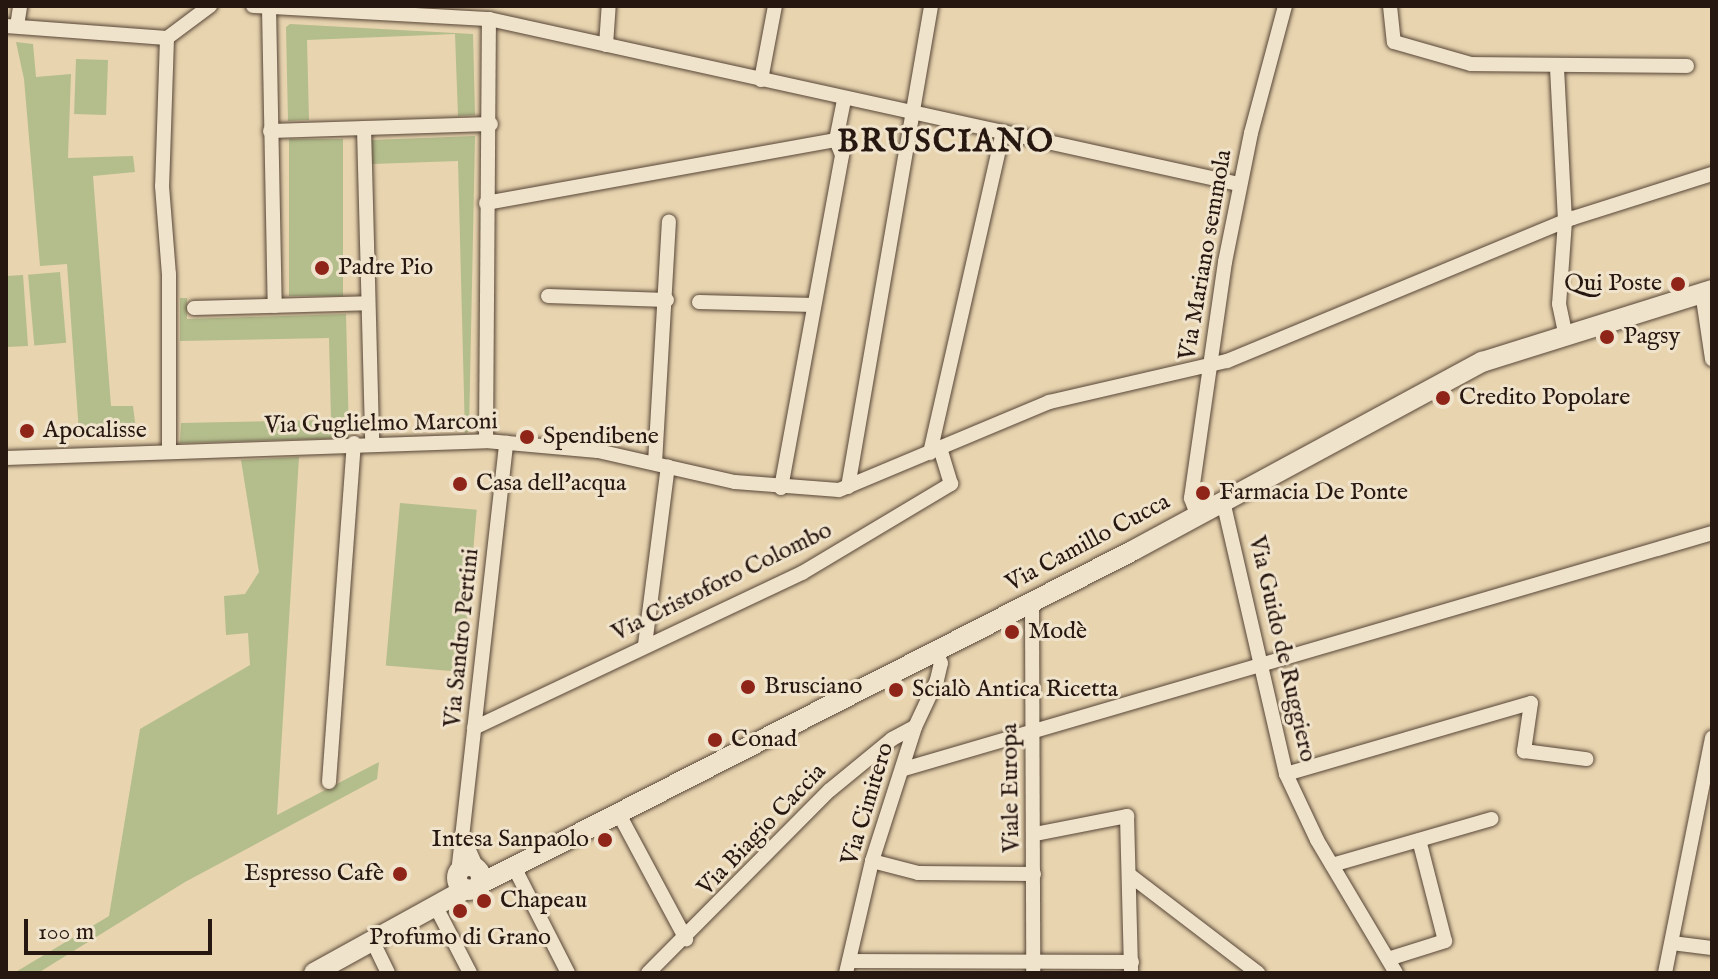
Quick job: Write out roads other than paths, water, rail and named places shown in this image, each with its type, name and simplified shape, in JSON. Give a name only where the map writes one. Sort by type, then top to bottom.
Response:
[{"type":"street","points":[[20,6],[12,26],[167,38],[210,6]]},
{"type":"street","points":[[253,6],[414,11],[489,19],[1002,135],[1239,184]]},
{"type":"street","points":[[606,45],[609,6]]},
{"type":"street","points":[[761,80],[775,6]]},
{"type":"street","points":[[848,487],[931,6]]},
{"type":"street","name":"Via Mariano semmola","points":[[1197,514],[1191,498],[1208,365],[1239,184],[1285,6]]},
{"type":"street","points":[[1390,6],[1394,42],[1405,49],[1471,64],[1557,68],[1687,66]]},
{"type":"street","points":[[269,7],[275,306]]},
{"type":"street","points":[[486,441],[486,203],[491,124],[489,19]]},
{"type":"street","points":[[167,38],[162,186],[169,451]]},
{"type":"street","points":[[1557,68],[1565,221],[1558,280],[1565,332]]},
{"type":"street","points":[[781,488],[842,155],[836,140],[844,100]]},
{"type":"street","points":[[270,131],[491,124]]},
{"type":"street","points":[[364,128],[372,442]]},
{"type":"street","points":[[935,451],[1002,135]]},
{"type":"street","points":[[486,203],[836,140]]},
{"type":"street","points":[[848,487],[1049,402],[1208,365],[1437,278],[1565,221],[1712,174]]},
{"type":"street","points":[[645,645],[662,465],[669,221]]},
{"type":"street","points":[[1707,291],[1712,359]]},
{"type":"street","name":"Via Camillo Cucca","points":[[314,973],[436,907],[479,876],[620,816],[1032,603],[1482,362],[1565,332],[1707,291]]},
{"type":"street","points":[[548,296],[667,300]]},
{"type":"street","points":[[699,302],[814,305]]},
{"type":"street","points":[[194,308],[368,303]]},
{"type":"street","name":"Via Guglielmo Marconi","points":[[6,458],[372,442],[486,441],[598,451],[781,488],[848,487]]},
{"type":"street","points":[[329,782],[354,443]]},
{"type":"street","name":"Via Sandro Pertini","points":[[506,443],[464,839],[479,876],[568,973]]},
{"type":"street","name":"Via Cristoforo Colombo","points":[[474,728],[802,573],[951,484],[935,451]]},
{"type":"street","name":"Via Guido de Ruggiero","points":[[1223,501],[1258,664],[1286,774],[1332,865],[1396,973]]},
{"type":"street","points":[[904,769],[1712,533]]},
{"type":"street","name":"Viale Europa","points":[[1032,603],[1033,968]]},
{"type":"street","name":"Via Cimitero","points":[[847,967],[872,861],[915,727],[937,680],[941,663],[936,653]]},
{"type":"street","points":[[1286,774],[1531,703],[1524,751],[1586,759]]},
{"type":"street","name":"Via Biagio Caccia","points":[[648,973],[686,939],[839,782],[892,739],[915,727]]},
{"type":"street","points":[[1665,973],[1712,738]]},
{"type":"street","points":[[620,816],[686,939]]},
{"type":"street","points":[[847,967],[1132,968],[1127,816],[1035,834]]},
{"type":"street","points":[[1332,865],[1491,819]]},
{"type":"street","points":[[1388,959],[1445,941],[1419,840]]},
{"type":"street","points":[[872,861],[918,873],[1034,874]]},
{"type":"street","points":[[1131,876],[1258,973]]},
{"type":"street","points":[[436,907],[470,973]]},
{"type":"street","points":[[373,942],[388,973]]},
{"type":"street","points":[[1672,943],[1712,948]]},
{"type":"place","name":"Padre Pio","points":[[322,268]]},
{"type":"place","name":"Qui Poste","points":[[1678,284]]},
{"type":"place","name":"Pagsy","points":[[1607,337]]},
{"type":"place","name":"Credito Popolare","points":[[1443,398]]},
{"type":"place","name":"Apocalisse","points":[[27,431]]},
{"type":"place","name":"Spendibene","points":[[527,437]]},
{"type":"place","name":"Casa dell'acqua","points":[[460,484]]},
{"type":"place","name":"Farmacia De Ponte","points":[[1203,493]]},
{"type":"place","name":"Modè","points":[[1012,632]]},
{"type":"place","name":"Brusciano","points":[[748,687]]},
{"type":"place","name":"Scialò Antica Ricetta","points":[[896,690]]},
{"type":"place","name":"Conad","points":[[715,740]]},
{"type":"place","name":"Intesa Sanpaolo","points":[[605,840]]},
{"type":"place","name":"Espresso Cafè","points":[[400,874]]},
{"type":"place","name":"Chapeau","points":[[484,901]]},
{"type":"place","name":"Profumo di Grano","points":[[460,911]]},
{"type":"district","name":"BRUSCIANO","points":[[946,143]]}]
